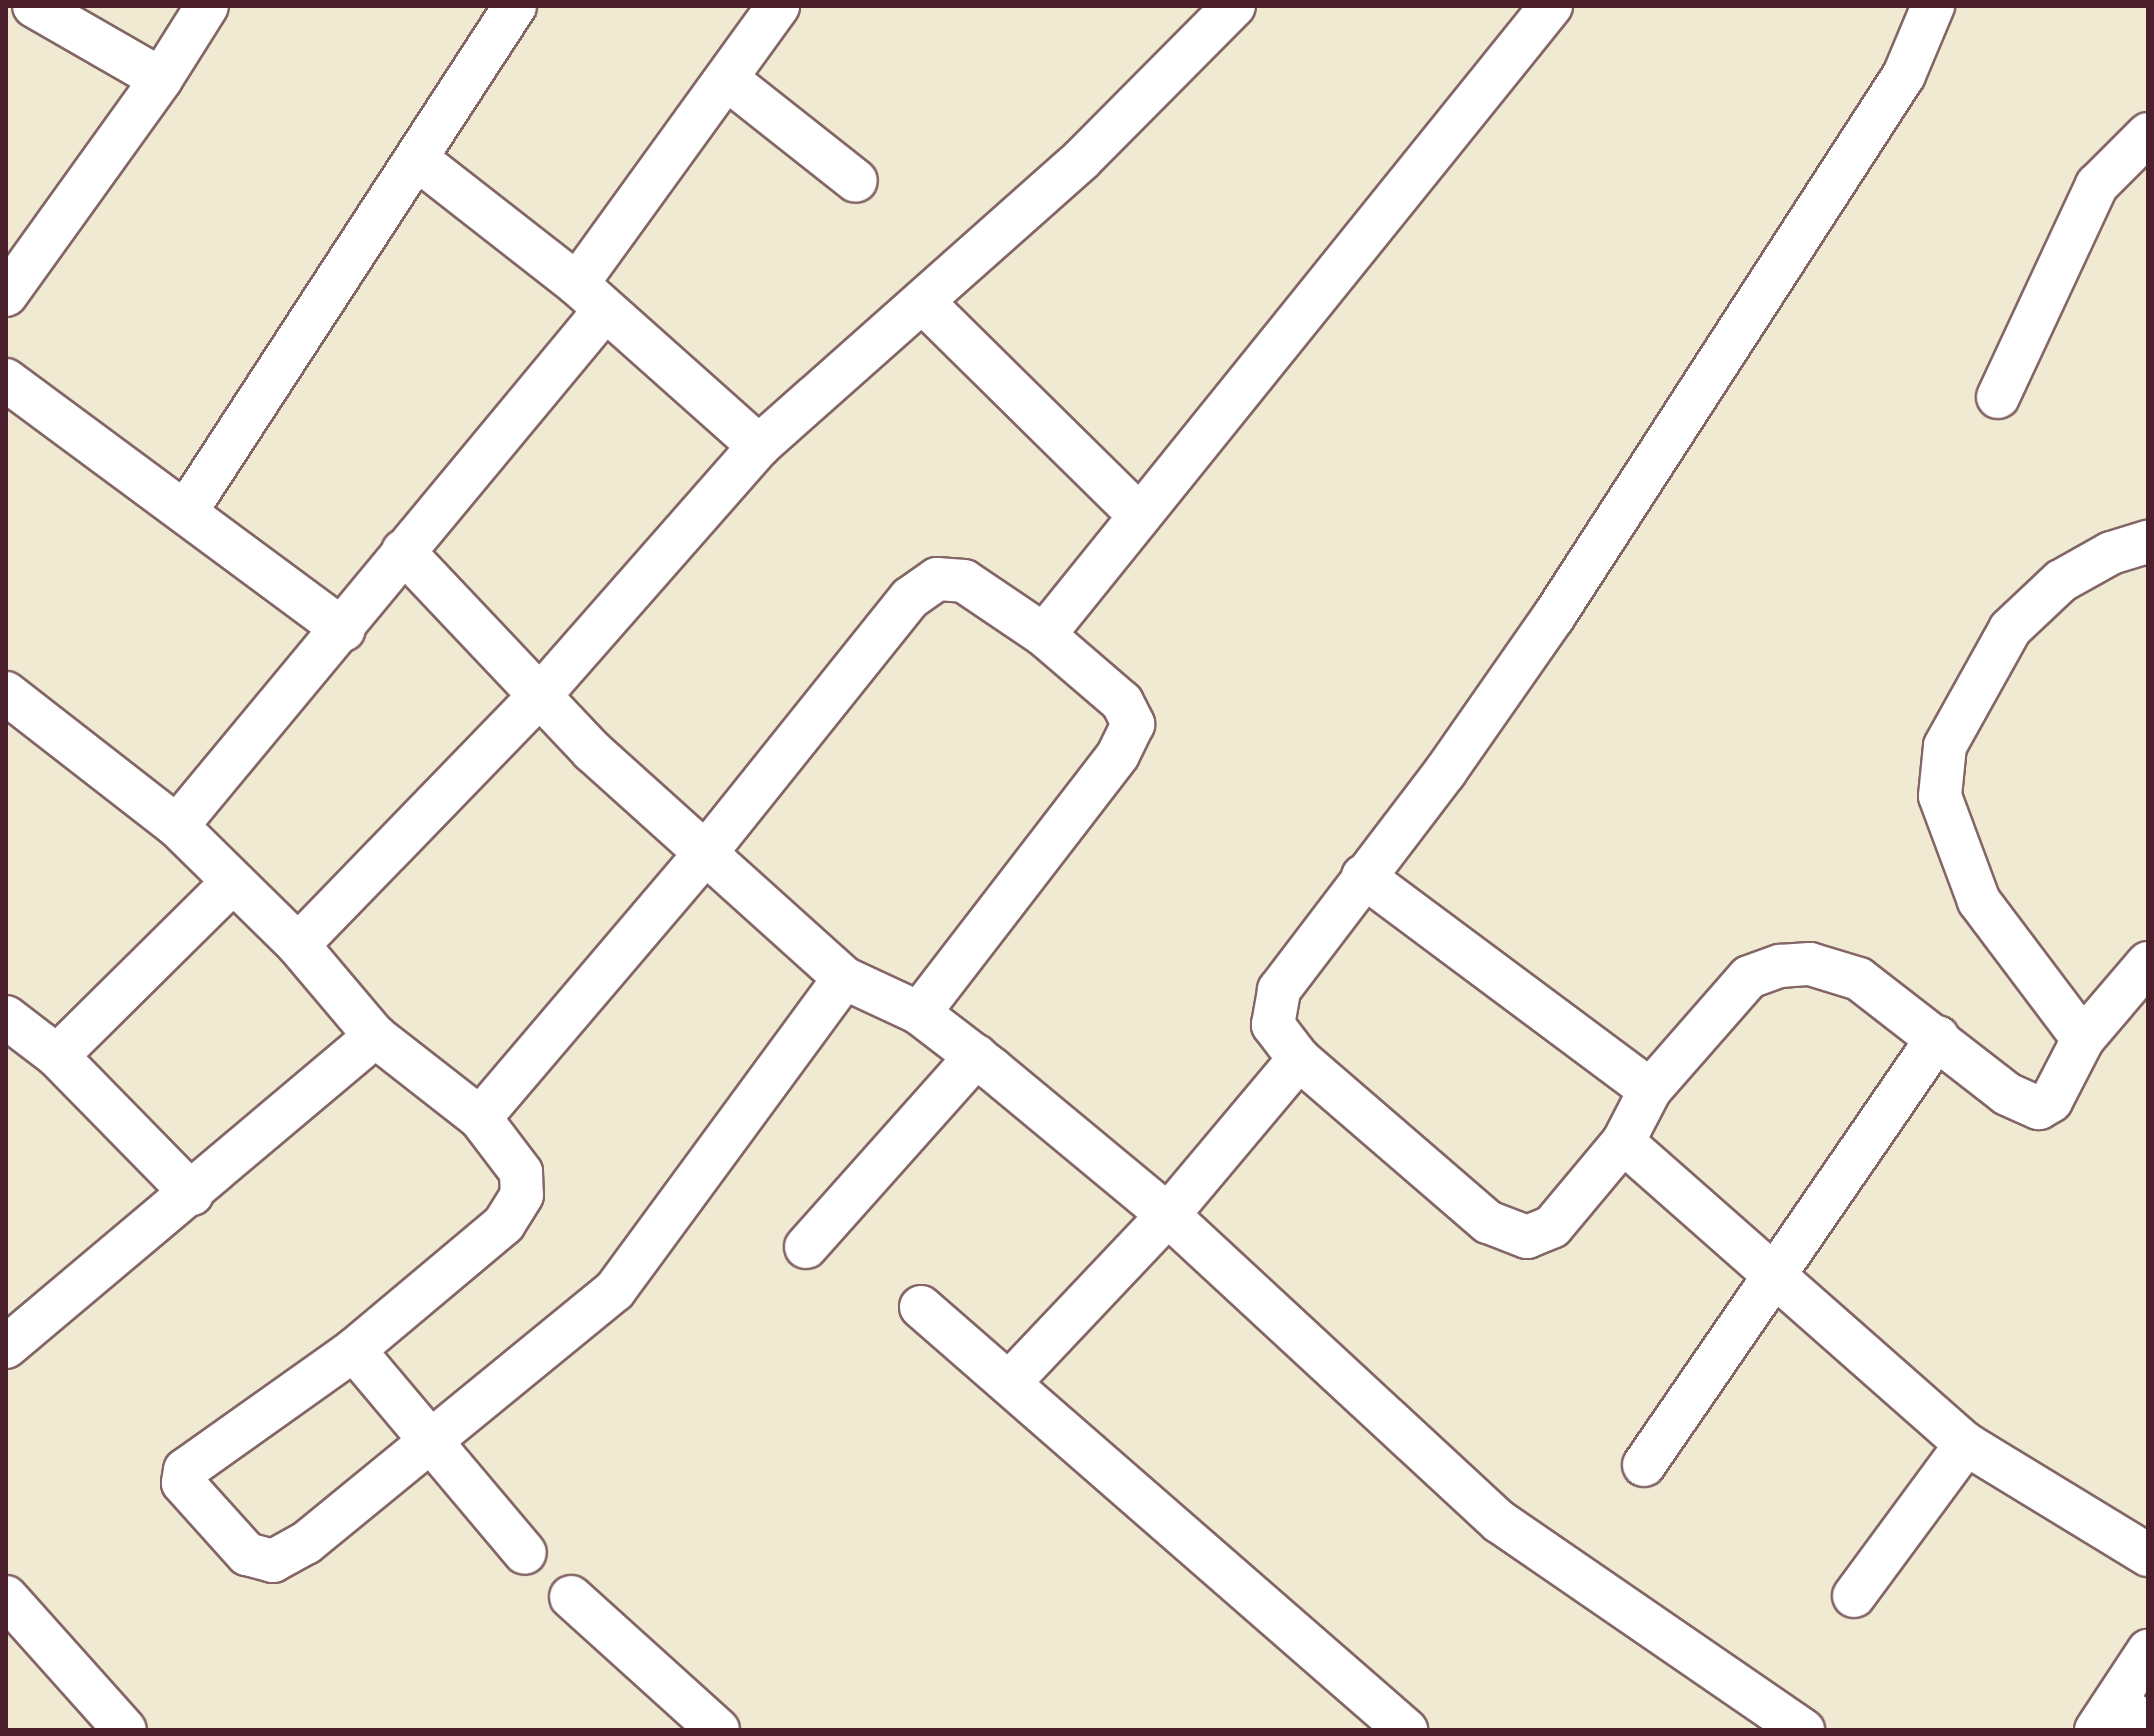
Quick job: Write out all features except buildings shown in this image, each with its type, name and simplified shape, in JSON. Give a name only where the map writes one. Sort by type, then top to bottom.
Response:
[{"type":"street","points":[[34,6],[161,79]]},
{"type":"street","points":[[6,295],[161,79],[207,6]]},
{"type":"street","points":[[187,510],[515,6]]},
{"type":"street","points":[[177,826],[344,630],[591,297],[727,79],[778,6]]},
{"type":"street","points":[[298,945],[542,693],[759,446],[924,303],[1081,160],[1234,6]]},
{"type":"street","points":[[1044,635],[1551,6]]},
{"type":"street","points":[[1933,6],[1904,75],[1554,616],[1445,772],[1279,990],[1273,1025],[1299,1059],[1488,1222],[1527,1237],[1552,1227],[1623,1142],[1650,1090],[1749,977],[1780,966],[1810,964],[1859,979],[1938,1037],[2007,1094],[2039,1108],[2051,1101],[2083,1039],[2148,963]]},
{"type":"street","points":[[727,79],[856,181]]},
{"type":"street","points":[[1998,397],[2097,185],[2148,134]]},
{"type":"street","points":[[417,159],[591,297],[759,446]]},
{"type":"street","points":[[924,303],[1140,516]]},
{"type":"street","points":[[6,380],[187,510],[344,630]]},
{"type":"street","points":[[2083,1039],[1979,901],[1940,796],[1945,746],[2010,629],[2061,581],[2111,553],[2148,542]]},
{"type":"street","points":[[403,551],[542,693],[592,751],[708,850],[844,978],[919,1013],[976,1056],[1168,1215],[1500,1522],[1794,1727]]},
{"type":"street","points":[[480,1118],[708,850],[910,598],[937,579],[964,581],[1044,635],[1122,702],[1133,724],[1118,755],[919,1013]]},
{"type":"street","points":[[6,693],[177,826],[298,945],[375,1036],[480,1118],[521,1172],[522,1195],[504,1224],[354,1350],[185,1470],[183,1483],[247,1554],[273,1561],[306,1543],[435,1441],[615,1290],[844,978]]},
{"type":"street","points":[[1363,876],[1650,1090]]},
{"type":"street","points":[[57,1056],[232,883]]},
{"type":"street","points":[[6,1017],[57,1056],[192,1194]]},
{"type":"street","points":[[15,1323],[192,1194],[375,1036]]},
{"type":"street","points":[[1644,1465],[1771,1275],[1938,1037]]},
{"type":"street","points":[[806,1247],[976,1056]]},
{"type":"street","points":[[1009,1383],[1168,1215],[1299,1059]]},
{"type":"street","points":[[1623,1142],[1966,1444],[2148,1555]]},
{"type":"street","points":[[921,1307],[1406,1730]]},
{"type":"street","points":[[354,1350],[435,1441],[525,1553]]},
{"type":"street","points":[[1854,1596],[1966,1444]]},
{"type":"street","points":[[571,1597],[718,1730]]},
{"type":"street","points":[[11,1611],[125,1730]]},
{"type":"street","points":[[2120,1719],[2148,1651]]}]
